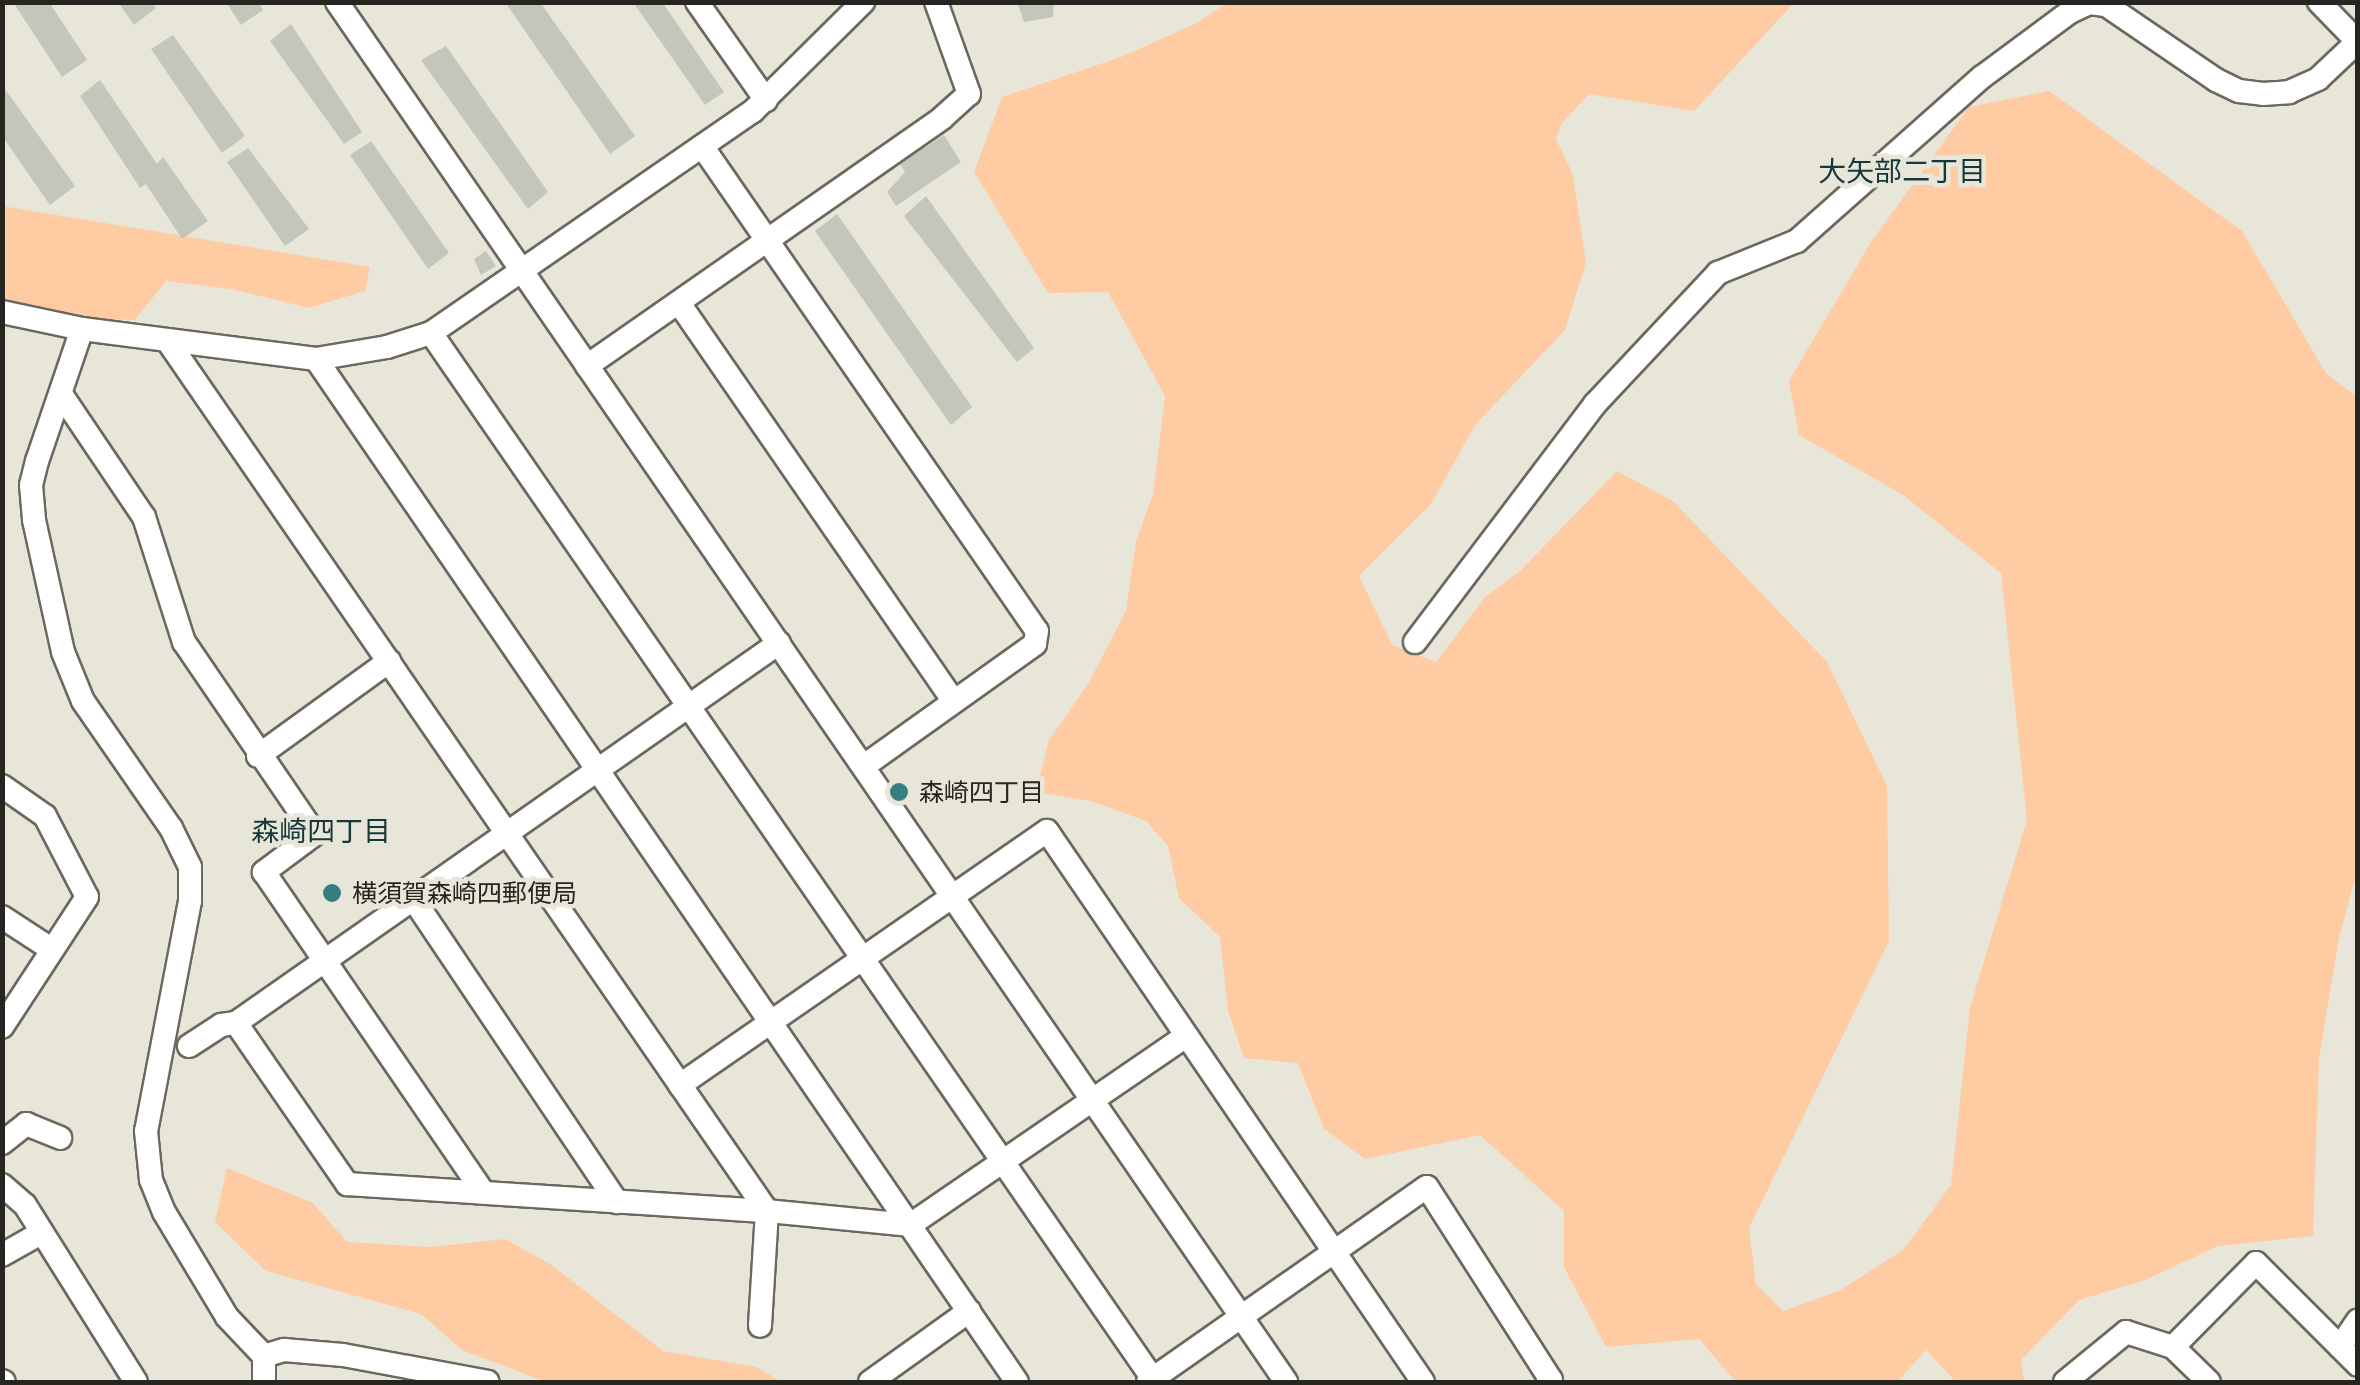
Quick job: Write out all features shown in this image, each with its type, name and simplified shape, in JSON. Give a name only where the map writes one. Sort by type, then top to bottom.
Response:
[{"type":"street","points":[[697,2],[766,100]]},
{"type":"street","points":[[829,2],[843,23]]},
{"type":"street","points":[[2,312],[82,328],[316,359],[387,347],[431,333],[766,100],[863,2]]},
{"type":"street","points":[[588,366],[969,94],[936,2]]},
{"type":"street","points":[[1416,642],[1595,404],[1718,273],[1797,241],[1982,77],[2070,12],[2089,3],[2106,5],[2216,80],[2239,91],[2263,94],[2289,92],[2318,80],[2356,43],[2320,2]]},
{"type":"street","points":[[348,6],[523,272],[1286,1382]]},
{"type":"street","points":[[702,146],[1037,631],[1035,644],[864,766]]},
{"type":"street","points":[[679,302],[954,700]]},
{"type":"street","points":[[82,328],[32,485],[34,520],[63,652],[83,702],[172,828],[190,867],[190,901],[146,1132],[151,1180],[164,1212],[228,1316],[264,1356],[264,1382]]},
{"type":"street","points":[[431,333],[1152,1381],[1427,1187],[1551,1380],[1547,1382]]},
{"type":"street","points":[[167,340],[767,1210],[760,1326]]},
{"type":"street","points":[[316,359],[1017,1382]]},
{"type":"street","points":[[60,394],[144,517],[184,642],[258,756],[315,834],[264,872],[484,1192]]},
{"type":"street","points":[[189,1046],[222,1024],[236,1023],[779,643]]},
{"type":"street","points":[[258,756],[389,662]]},
{"type":"street","points":[[2,786],[45,816],[87,897],[2,1028]]},
{"type":"street","points":[[680,1086],[1046,830],[1422,1382]]},
{"type":"street","points":[[414,900],[617,1202]]},
{"type":"street","points":[[2,917],[51,948]]},
{"type":"street","points":[[236,1023],[347,1184],[767,1210],[910,1225],[1185,1037]]},
{"type":"street","points":[[2,1143],[26,1124],[60,1138]]},
{"type":"street","points":[[2,1185],[26,1204],[136,1382]]},
{"type":"street","points":[[2,1255],[41,1232]]},
{"type":"street","points":[[2173,1347],[2256,1263],[2358,1366]]},
{"type":"street","points":[[870,1382],[969,1312]]},
{"type":"street","points":[[2340,1347],[2358,1320]]},
{"type":"street","points":[[2064,1382],[2126,1332],[2173,1347],[2209,1382]]},
{"type":"street","points":[[264,1356],[284,1350],[343,1355],[488,1382]]},
{"type":"shaded area","points":[[1228,2],[1794,3],[1694,111],[1589,94],[1562,123],[1556,139],[1573,175],[1586,262],[1565,330],[1475,425],[1431,504],[1359,576],[1392,645],[1436,662],[1485,597],[1520,571],[1617,471],[1673,501],[1827,662],[1887,786],[1889,941],[1749,1228],[1756,1284],[1783,1311],[1839,1291],[1903,1250],[1951,1185],[1970,1007],[2027,820],[2001,573],[1903,495],[1799,435],[1789,381],[1871,242],[1969,107],[2049,91],[2242,231],[2326,373],[2357,397],[2358,866],[2338,943],[2319,1059],[2313,1236],[2218,1246],[2145,1280],[2079,1300],[2021,1360],[2024,1382],[1956,1382],[1926,1350],[1897,1382],[1736,1382],[1699,1339],[1606,1347],[1564,1267],[1564,1211],[1480,1135],[1365,1159],[1324,1129],[1298,1063],[1244,1058],[1228,1011],[1220,937],[1179,898],[1168,846],[1146,821],[1091,801],[1036,792],[1049,740],[1088,684],[1126,611],[1136,542],[1153,494],[1165,396],[1108,292],[1048,293],[974,172],[1002,97],[1121,57],[1197,23]]},
{"type":"shaded area","points":[[2,206],[370,267],[365,291],[309,308],[231,289],[166,281],[135,320],[71,318],[3,300]]},
{"type":"shaded area","points":[[227,1168],[313,1203],[347,1242],[431,1247],[505,1239],[550,1264],[663,1351],[756,1367],[782,1382],[546,1382],[462,1350],[421,1314],[266,1271],[215,1222]]},
{"type":"building","points":[[13,2],[49,2],[87,60],[62,77]]},
{"type":"building","points":[[118,2],[152,2],[156,8],[134,25]]},
{"type":"building","points":[[226,2],[258,2],[263,10],[241,25]]},
{"type":"building","points":[[505,2],[540,2],[635,136],[610,154]]},
{"type":"building","points":[[633,2],[662,2],[724,92],[705,105]]},
{"type":"building","points":[[1017,2],[1054,2],[1053,17],[1024,22]]},
{"type":"building","points":[[291,24],[362,132],[344,144],[270,41]]},
{"type":"building","points":[[173,35],[245,136],[222,153],[151,49]]},
{"type":"building","points":[[446,46],[548,192],[528,209],[421,60]]},
{"type":"building","points":[[100,80],[157,164],[163,157],[208,221],[182,239],[146,184],[140,188],[80,96]]},
{"type":"building","points":[[2,85],[75,186],[50,205],[2,136]]},
{"type":"building","points":[[944,135],[961,162],[896,206],[887,192],[905,172],[900,164]]},
{"type":"building","points":[[371,141],[449,253],[428,269],[350,155]]},
{"type":"building","points":[[248,148],[309,229],[285,246],[227,162]]},
{"type":"building","points":[[926,196],[1034,348],[1017,362],[904,216]]},
{"type":"building","points":[[837,214],[972,407],[951,425],[815,231]]},
{"type":"building","points":[[486,251],[496,266],[481,275],[474,259]]},
{"type":"place","name":"森崎四丁目","points":[[899,792]]},
{"type":"place","name":"横須賀森崎四郵便局","points":[[332,893]]},
{"type":"district","name":"大矢部二丁目","points":[[1902,171]]},
{"type":"district","name":"森崎四丁目","points":[[321,831]]}]
